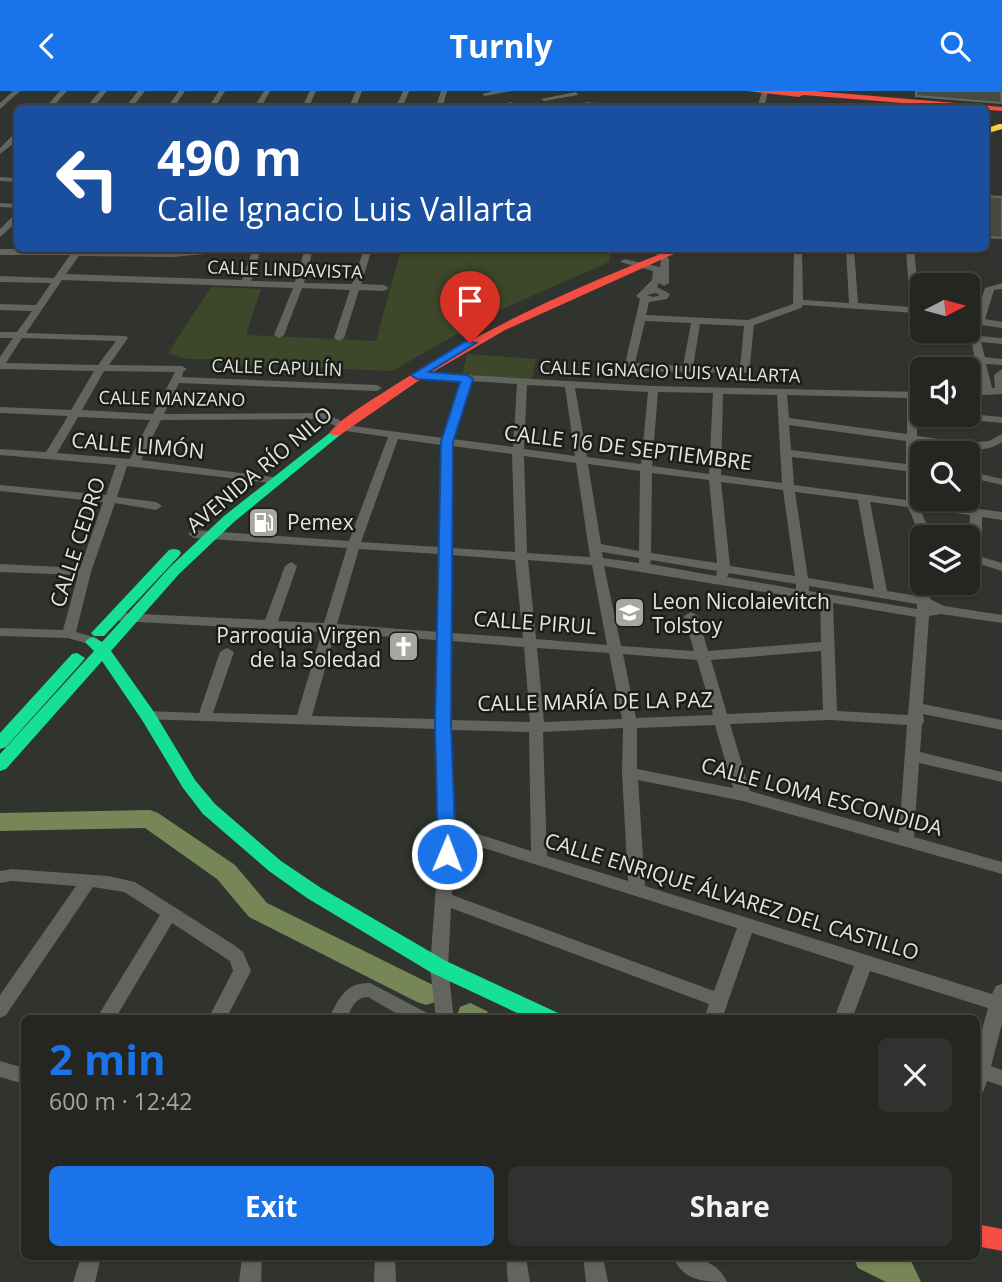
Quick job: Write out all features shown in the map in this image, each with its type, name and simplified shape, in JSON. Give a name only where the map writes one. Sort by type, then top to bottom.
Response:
[{"type":"main road","points":[[760,91],[919,105]]},
{"type":"main road","points":[[787,91],[956,105]]},
{"type":"main road","name":"AVENIDA RÍO NILO","points":[[0,765],[97,645],[114,617],[194,534],[377,388],[446,346],[507,318],[581,278],[669,252]]},
{"type":"main road","name":"AVENIDA RÍO NILO","points":[[336,423],[507,318]]},
{"type":"main road","name":"AVENIDA RÍO NILO","points":[[0,743],[97,645],[131,618],[264,478]]},
{"type":"main road","points":[[97,645],[148,716],[189,784],[209,809],[235,833],[294,880],[440,973],[541,1015]]},
{"type":"main road","points":[[980,1236],[1002,1240]]},
{"type":"street","points":[[3,108],[17,91]]},
{"type":"street","points":[[51,105],[64,91]]},
{"type":"street","points":[[92,105],[104,91]]},
{"type":"street","points":[[130,105],[142,91]]},
{"type":"street","points":[[486,93],[509,91]]},
{"type":"street","points":[[544,99],[574,93],[586,104],[596,105]]},
{"type":"street","points":[[506,105],[512,104]]},
{"type":"street","points":[[0,141],[14,142]]},
{"type":"street","points":[[0,152],[14,142]]},
{"type":"street","points":[[0,234],[14,220]]},
{"type":"street","points":[[0,365],[77,252]]},
{"type":"street","points":[[81,252],[128,266],[175,263],[215,252]]},
{"type":"street","points":[[245,285],[256,252]]},
{"type":"street","points":[[279,335],[308,252]]},
{"type":"street","points":[[339,338],[367,252]]},
{"type":"street","points":[[644,318],[749,323],[798,306],[798,252]]},
{"type":"street","points":[[850,252],[855,307]]},
{"type":"street","points":[[798,302],[915,310],[910,252]]},
{"type":"street","points":[[651,257],[658,269],[658,275],[630,365],[632,367],[745,371],[749,323]]},
{"type":"street","name":"CALLE LINDAVISTA","points":[[59,279],[128,266],[175,263],[245,285],[383,288]]},
{"type":"street","points":[[0,279],[59,279]]},
{"type":"street","points":[[1002,286],[990,288],[980,319],[984,323],[1002,325]]},
{"type":"street","points":[[0,307],[38,308]]},
{"type":"street","points":[[687,370],[696,321]]},
{"type":"street","points":[[0,335],[122,338],[101,368],[50,456]]},
{"type":"street","points":[[979,357],[974,335],[1002,341]]},
{"type":"street","points":[[986,386],[980,360],[1002,362]]},
{"type":"street","name":"CALLE CAPULÍN","points":[[0,365],[101,368],[184,365]]},
{"type":"street","name":"CALLE CEDRO","points":[[69,634],[85,572],[110,499],[129,462],[158,417],[184,365]]},
{"type":"street","name":"CALLE IGNACIO LUIS VALLARTA","points":[[417,375],[570,386],[910,395]]},
{"type":"street","points":[[445,1015],[440,973],[448,831],[443,724],[447,442],[467,379]]},
{"type":"street","name":"CALLE CAPULÍN","points":[[176,380],[377,388]]},
{"type":"street","points":[[522,382],[518,453],[521,557],[538,717],[536,727],[540,860]]},
{"type":"street","points":[[980,388],[1001,384]]},
{"type":"street","points":[[570,386],[595,554],[630,723],[637,891]]},
{"type":"street","points":[[645,560],[646,469],[653,389]]},
{"type":"street","points":[[718,391],[715,478],[722,573]]},
{"type":"street","points":[[782,393],[788,487],[803,588]]},
{"type":"street","name":"CALLE MANZANO","points":[[0,410],[158,417],[290,415],[336,423]]},
{"type":"street","points":[[980,418],[1002,420]]},
{"type":"street","points":[[783,421],[912,436],[933,441]]},
{"type":"street","name":"CALLE 16 DE SEPTIEMBRE","points":[[336,423],[394,435],[518,453],[910,503]]},
{"type":"street","points":[[912,441],[914,427]]},
{"type":"street","points":[[303,721],[354,544],[394,435]]},
{"type":"street","points":[[980,446],[992,444],[1002,437]]},
{"type":"street","name":"CALLE LIMÓN","points":[[0,452],[129,462],[264,478]]},
{"type":"street","points":[[786,453],[910,468]]},
{"type":"street","points":[[980,477],[1002,482]]},
{"type":"street","points":[[0,488],[156,506]]},
{"type":"street","points":[[863,496],[881,594]]},
{"type":"street","name":"CALLE 16 DE SEPTIEMBRE","points":[[959,511],[1002,516]]},
{"type":"street","points":[[975,525],[976,514]]},
{"type":"street","points":[[194,534],[521,557],[595,554],[645,560],[803,588],[881,594],[922,608]]},
{"type":"street","points":[[980,562],[1002,567]]},
{"type":"street","points":[[270,624],[291,566]]},
{"type":"street","points":[[0,568],[85,572]]},
{"type":"street","points":[[803,588],[826,598],[1002,619]]},
{"type":"street","points":[[906,842],[924,595]]},
{"type":"street","points":[[826,598],[830,715]]},
{"type":"street","points":[[691,616],[743,795]]},
{"type":"street","name":"CALLE PIRUL","points":[[114,617],[270,624],[701,656],[827,646]]},
{"type":"street","points":[[0,632],[69,634],[97,645]]},
{"type":"street","points":[[204,718],[227,652]]},
{"type":"street","name":"CALLE MARÍA DE LA PAZ","points":[[148,716],[536,727],[917,714],[1002,725]]},
{"type":"street","points":[[914,755],[1002,777]]},
{"type":"street","name":"CALLE LOMA ESCONDIDA","points":[[630,773],[743,795],[1002,868]]},
{"type":"street","name":"CALLE ENRIQUE ÁLVAREZ DEL CASTILLO","points":[[448,831],[746,926],[1001,1000]]},
{"type":"street","points":[[0,877],[12,875],[129,887],[237,957],[242,971],[219,1015]]},
{"type":"street","points":[[0,1010],[88,881]]},
{"type":"street","points":[[444,899],[719,1000]]},
{"type":"street","points":[[107,1015],[169,914]]},
{"type":"street","points":[[714,1015],[746,926]]},
{"type":"street","points":[[844,1015],[864,962]]},
{"type":"street","points":[[340,1015],[348,997],[364,989],[416,1015]]},
{"type":"street","points":[[980,1075],[1001,1000]]},
{"type":"street","points":[[0,1069],[21,1075]]},
{"type":"street","points":[[980,1079],[1002,1078]]},
{"type":"street","points":[[84,1282],[90,1260]]},
{"type":"street","points":[[250,1282],[252,1260]]},
{"type":"street","points":[[385,1260],[385,1282]]},
{"type":"street","points":[[516,1260],[519,1282]]},
{"type":"street","points":[[593,1260],[597,1282]]},
{"type":"street","points":[[687,1260],[716,1282]]},
{"type":"green space","points":[[400,252],[611,252],[609,262],[500,310],[392,371],[214,364],[218,359],[187,359],[168,353],[211,287],[261,289],[246,335],[376,341]]},
{"type":"green space","points":[[467,354],[536,359],[532,380],[462,375]]},
{"type":"building","points":[[916,91],[1001,91],[1002,103],[916,96]]},
{"type":"building","points":[[989,196],[1002,197],[1002,238],[989,237]]},
{"type":"waterway","points":[[0,822],[150,819],[226,872],[258,910],[426,994]]},
{"type":"waterway","points":[[875,1260],[900,1272],[905,1282]]},
{"type":"traffic: fast","points":[[0,765],[174,571],[229,519],[336,432]]},
{"type":"traffic: fast","points":[[99,633],[174,553]]},
{"type":"traffic: fast","points":[[93,642],[101,649],[148,716],[189,784],[209,809],[275,866],[314,893],[439,967],[542,1015]]},
{"type":"traffic: fast","points":[[0,743],[77,658]]},
{"type":"traffic: slow","points":[[989,131],[1002,126]]},
{"type":"traffic: jam","points":[[751,91],[799,95]]},
{"type":"traffic: jam","points":[[787,91],[954,105]]},
{"type":"traffic: jam","points":[[989,108],[1002,109]]},
{"type":"traffic: jam","points":[[336,432],[376,403],[459,351],[545,306],[672,252]]},
{"type":"traffic: jam","points":[[980,1236],[1002,1240]]},
{"type":"place","name":"Pemex","points":[[264,522]]},
{"type":"place","name":"Leon Nicolaievitch Tolstoy","points":[[629,613]]},
{"type":"place","name":"Parroquia Virgen de la Soledad","points":[[404,647]]},
{"type":"route","points":[[447,854],[443,724],[447,442],[467,379],[417,375],[470,343]]}]
